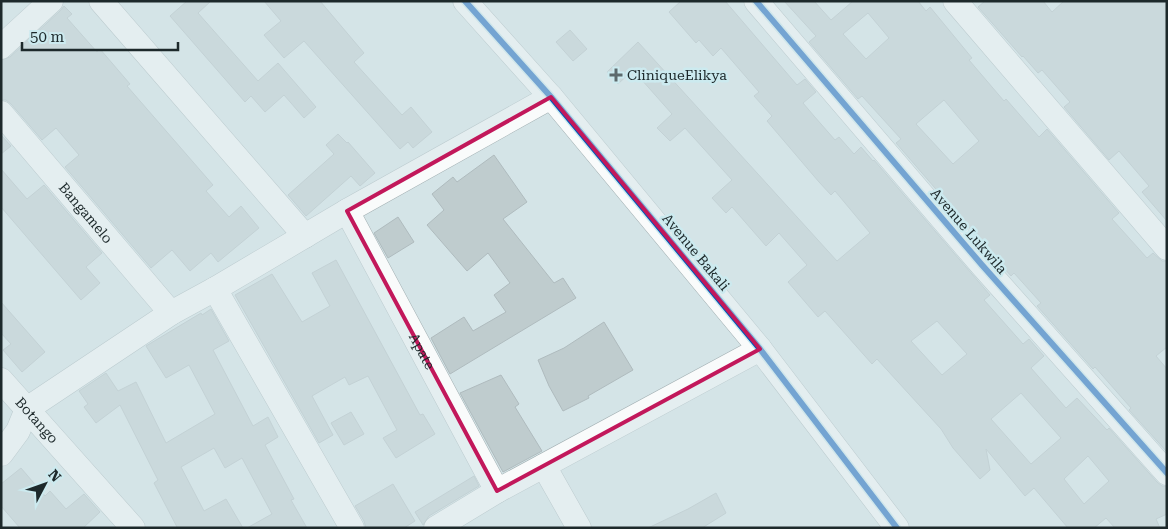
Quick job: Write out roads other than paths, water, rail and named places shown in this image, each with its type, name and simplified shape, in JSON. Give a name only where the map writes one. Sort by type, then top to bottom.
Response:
[{"type":"street","points":[[1,47],[50,1]]},
{"type":"street","points":[[101,1],[305,236]]},
{"type":"street","name":"Avenue Bakali","points":[[465,1],[551,97],[760,349],[897,528]]},
{"type":"street","name":"Avenue Lukwila","points":[[756,1],[982,265],[1167,473]]},
{"type":"street","points":[[954,1],[1167,248]]},
{"type":"street","points":[[1,454],[18,431],[27,409],[171,313],[347,211],[551,97]]},
{"type":"street","name":"Bangamelo","points":[[1,113],[171,313]]},
{"type":"street","name":"Apate","points":[[347,211],[497,491]]},
{"type":"street","points":[[215,289],[352,528]]},
{"type":"street","points":[[436,528],[497,491],[760,349]]},
{"type":"street","name":"Botango","points":[[1,380],[133,528]]},
{"type":"street","points":[[544,466],[579,528]]},
{"type":"place","name":"CliniqueElikya","points":[[616,75]]}]
